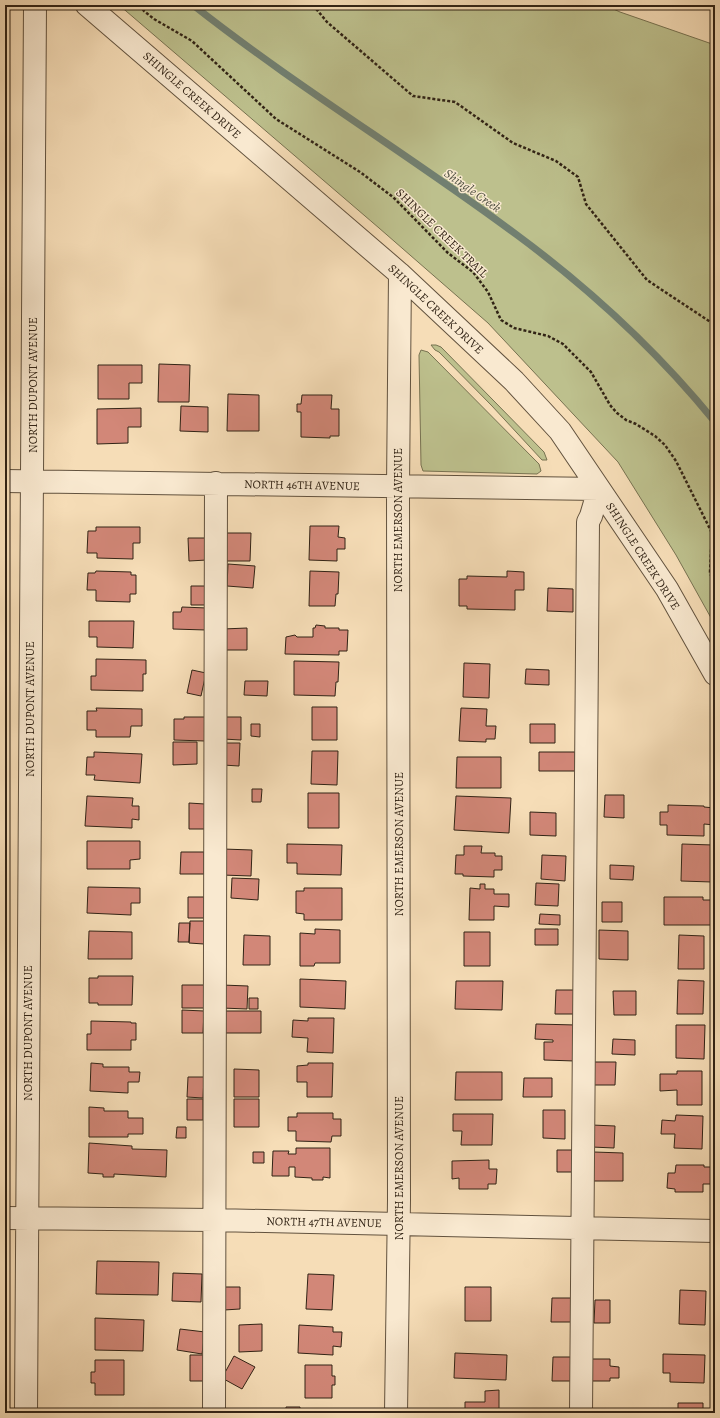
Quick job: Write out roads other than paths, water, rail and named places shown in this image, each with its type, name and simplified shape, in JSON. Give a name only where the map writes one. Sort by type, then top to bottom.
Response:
[{"type":"street","name":"NORTH DUPONT AVENUE","points":[[26,1413],[35,5]]},
{"type":"street","name":"SHINGLE CREEK DRIVE","points":[[87,5],[400,274],[524,392],[560,431],[667,589],[715,674]]},
{"type":"street","name":"NORTH EMERSON AVENUE","points":[[396,1413],[399,1224],[398,487],[400,274]]},
{"type":"street","name":"NORTH 46TH AVENUE","points":[[5,481],[599,490]]},
{"type":"street","points":[[214,1413],[216,483]]},
{"type":"street","points":[[581,1413],[588,522],[599,490]]},
{"type":"street","name":"NORTH 47TH AVENUE","points":[[5,1218],[215,1220],[715,1231]]},
{"type":"waterway","name":"Shingle Creek","points":[[193,5],[313,93],[477,206],[571,277],[647,346],[715,422]]}]
